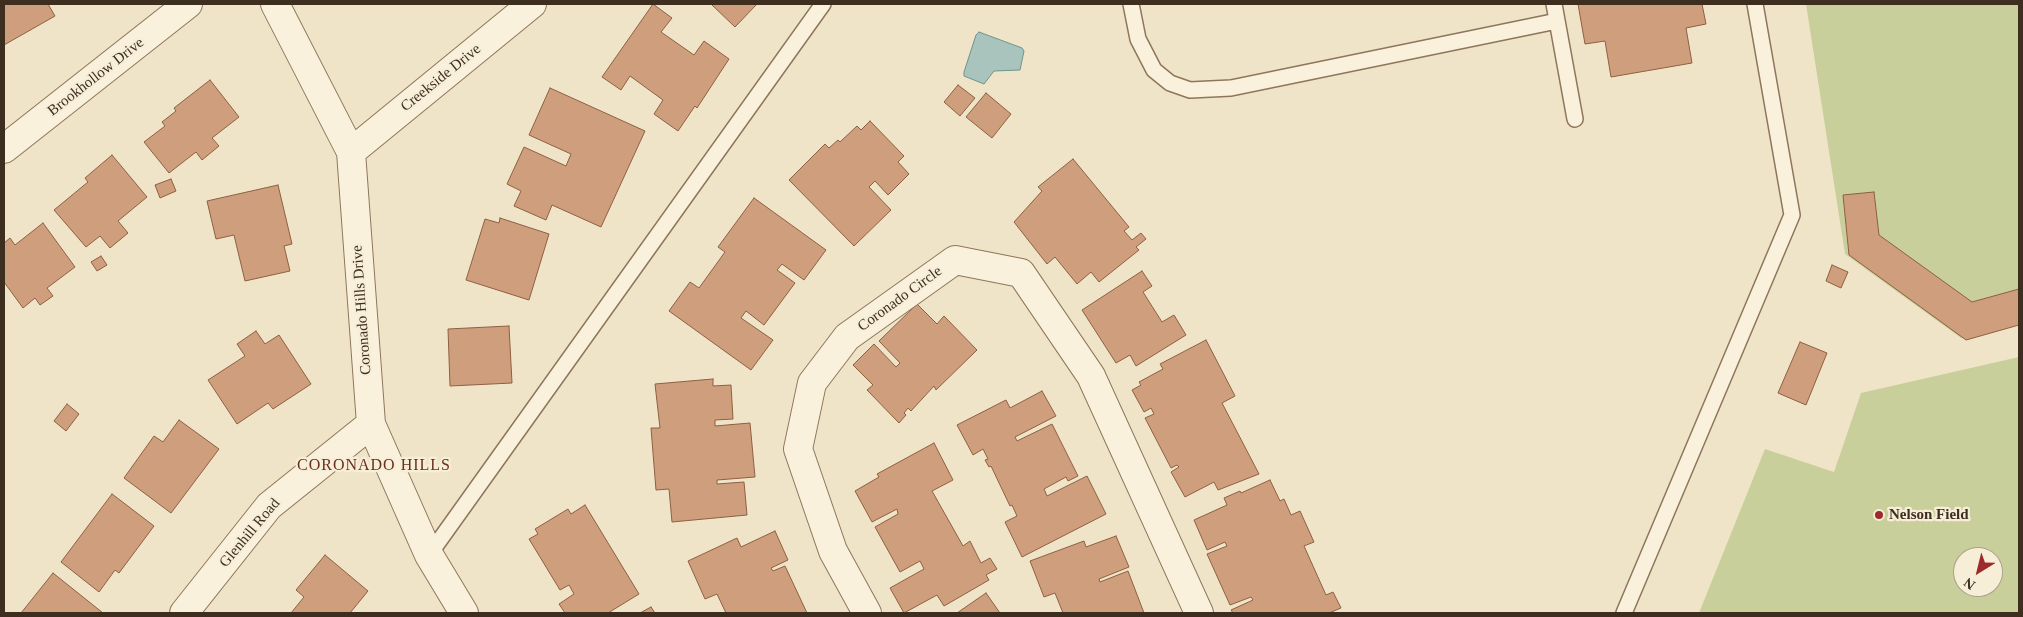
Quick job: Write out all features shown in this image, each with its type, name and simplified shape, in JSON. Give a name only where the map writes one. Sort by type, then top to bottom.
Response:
[{"type":"street","name":"Brookhollow Drive","points":[[4,149],[188,4]]},
{"type":"street","name":"Coronado Hills Drive","points":[[275,4],[351,152],[371,424],[429,555],[464,613]]},
{"type":"street","name":"Creekside Drive","points":[[351,152],[532,4]]},
{"type":"street","name":"Coronado Circle","points":[[867,613],[833,551],[798,449],[812,383],[847,337],[955,260],[1021,273],[1091,376],[1199,613]]},
{"type":"street","name":"Glenhill Road","points":[[184,613],[269,506],[371,424]]},
{"type":"lane","points":[[429,555],[823,4]]},
{"type":"lane","points":[[1131,4],[1138,39],[1154,70],[1170,82],[1190,90],[1231,88],[1557,20]]},
{"type":"lane","points":[[1554,4],[1576,119]]},
{"type":"lane","points":[[1624,613],[1792,215],[1755,4]]},
{"type":"green space","points":[[1806,4],[2019,4],[2019,324],[1961,338],[1845,254]]},
{"type":"green space","name":"Nelson Field","points":[[2019,357],[2019,613],[1699,613],[1765,449],[1834,472],[1861,393]]},
{"type":"water","points":[[979,32],[1022,48],[1024,51],[1020,70],[994,71],[984,84],[964,76],[976,35]]},
{"type":"building","points":[[4,4],[48,4],[55,16],[4,45]]},
{"type":"building","points":[[653,4],[672,18],[661,32],[694,55],[704,41],[729,59],[697,108],[695,106],[678,131],[654,114],[663,100],[630,76],[621,90],[602,77]]},
{"type":"building","points":[[711,4],[757,4],[735,27]]},
{"type":"building","points":[[1578,4],[1702,4],[1706,24],[1686,28],[1692,63],[1611,77],[1605,41],[1585,44]]},
{"type":"building","points":[[210,80],[239,117],[212,138],[219,146],[202,160],[196,152],[169,173],[144,142],[165,126],[162,122],[176,111],[174,108]]},
{"type":"building","points":[[958,85],[975,98],[960,116],[944,102]]},
{"type":"building","points":[[550,88],[645,131],[601,227],[552,205],[546,220],[514,206],[521,191],[507,184],[524,147],[566,166],[571,154],[529,135]]},
{"type":"building","points":[[986,93],[1011,114],[992,138],[966,117]]},
{"type":"building","points":[[870,121],[904,156],[898,162],[909,174],[888,195],[875,181],[869,187],[891,210],[854,246],[789,180],[825,144],[829,148],[838,140],[840,142],[857,126],[861,130]]},
{"type":"building","points":[[112,155],[147,197],[118,221],[128,233],[110,248],[100,236],[86,247],[54,210],[88,182],[85,178]]},
{"type":"building","points":[[1073,159],[1129,227],[1124,231],[1132,240],[1141,233],[1146,239],[1136,247],[1139,250],[1099,282],[1091,272],[1077,284],[1055,257],[1047,264],[1014,222],[1042,191],[1038,187]]},
{"type":"building","points":[[171,179],[176,191],[160,198],[155,185]]},
{"type":"building","points":[[278,185],[292,244],[284,246],[290,271],[245,281],[234,235],[216,239],[207,201]]},
{"type":"building","points":[[1874,192],[1879,235],[1972,302],[2019,289],[2019,325],[1966,340],[1849,255],[1843,195]]},
{"type":"building","points":[[754,198],[826,250],[804,280],[782,264],[777,270],[795,283],[764,325],[746,311],[741,318],[773,340],[751,370],[669,311],[690,282],[699,288],[725,252],[718,247]]},
{"type":"building","points":[[500,218],[549,234],[529,300],[466,280],[485,219],[499,223]]},
{"type":"building","points":[[43,223],[75,267],[47,288],[53,296],[40,305],[35,298],[23,308],[4,282],[4,243],[10,238],[15,245]]},
{"type":"building","points":[[101,256],[107,265],[97,271],[91,262]]},
{"type":"building","points":[[1832,265],[1848,272],[1841,288],[1826,281]]},
{"type":"building","points":[[1142,271],[1152,286],[1143,292],[1162,322],[1174,315],[1186,335],[1136,366],[1130,355],[1116,363],[1082,310]]},
{"type":"building","points":[[917,304],[937,324],[944,316],[977,350],[936,390],[934,386],[911,411],[908,408],[904,413],[906,415],[899,423],[867,390],[873,385],[853,365],[874,344],[896,367],[900,363],[879,341]]},
{"type":"building","points":[[509,326],[512,383],[450,386],[448,329]]},
{"type":"building","points":[[256,331],[265,344],[279,335],[311,384],[273,409],[268,403],[237,424],[208,380],[245,356],[237,344]]},
{"type":"building","points":[[1206,340],[1235,396],[1222,403],[1259,474],[1218,490],[1214,482],[1185,497],[1171,472],[1179,467],[1177,465],[1171,468],[1145,418],[1154,414],[1151,408],[1144,412],[1132,390],[1141,385],[1139,382],[1163,369],[1160,364]]},
{"type":"building","points":[[1800,342],[1827,353],[1806,405],[1778,393]]},
{"type":"building","points":[[713,379],[713,386],[731,385],[733,419],[715,420],[715,426],[750,423],[755,477],[717,480],[717,484],[744,482],[747,515],[672,522],[669,489],[656,490],[651,428],[660,428],[655,384]]},
{"type":"building","points":[[1042,391],[1056,416],[1015,437],[1017,441],[1052,424],[1078,476],[1068,481],[1066,477],[1044,489],[1047,496],[1087,476],[1106,514],[1022,557],[1005,522],[1017,516],[1012,505],[1010,506],[991,466],[989,467],[985,460],[988,459],[983,449],[973,455],[957,425],[1006,400],[1010,408]]},
{"type":"building","points":[[67,404],[79,414],[66,431],[54,421]]},
{"type":"building","points":[[179,420],[219,449],[171,513],[124,478],[154,436],[163,442]]},
{"type":"building","points":[[934,443],[953,480],[932,491],[963,546],[970,541],[981,563],[990,558],[997,569],[986,575],[989,580],[944,606],[937,595],[904,613],[890,588],[924,569],[920,561],[900,572],[875,527],[898,514],[897,509],[872,522],[855,491],[879,477],[877,474]]},
{"type":"building","points":[[1270,480],[1280,501],[1284,499],[1291,515],[1300,511],[1314,542],[1304,546],[1326,595],[1333,592],[1341,608],[1329,613],[1233,613],[1231,610],[1253,600],[1251,597],[1230,605],[1207,554],[1227,546],[1225,542],[1207,550],[1194,520],[1227,505],[1224,498],[1240,491],[1241,493]]},
{"type":"building","points":[[112,494],[154,526],[119,573],[115,570],[99,592],[61,562]]},
{"type":"building","points":[[585,505],[639,594],[608,613],[565,613],[559,604],[574,594],[569,585],[560,590],[529,539],[538,534],[535,529],[568,509],[571,514]]},
{"type":"building","points":[[775,531],[788,560],[771,568],[773,571],[785,566],[807,613],[726,613],[717,594],[705,599],[688,561],[737,538],[741,547]]},
{"type":"building","points":[[1116,536],[1129,567],[1099,579],[1100,582],[1128,571],[1144,613],[1063,613],[1055,593],[1044,597],[1030,561],[1084,541],[1086,547]]},
{"type":"building","points":[[325,555],[368,591],[350,613],[291,613],[304,597],[296,590]]},
{"type":"building","points":[[53,573],[103,613],[21,613]]},
{"type":"building","points":[[986,593],[1000,613],[957,613]]},
{"type":"building","points":[[651,607],[655,613],[640,613]]},
{"type":"place","name":"Nelson Field","points":[[1879,515]]},
{"type":"district","name":"CORONADO HILLS","points":[[374,466]]}]
